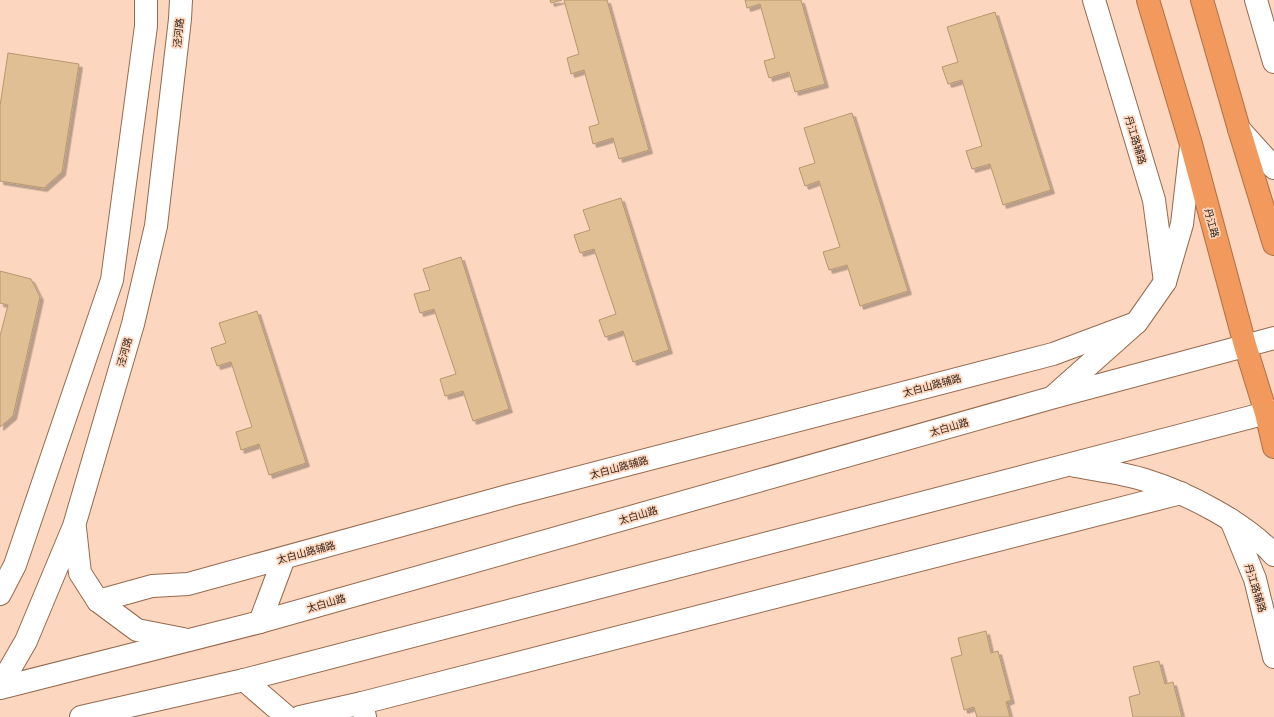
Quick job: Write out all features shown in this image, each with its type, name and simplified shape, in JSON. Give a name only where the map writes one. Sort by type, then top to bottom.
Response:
[{"type":"highway","name":"丹江路","points":[[1148,0],[1191,144],[1245,345],[1270,412],[1274,447]]},
{"type":"highway","points":[[1202,0],[1274,244]]},
{"type":"street","points":[[0,594],[14,565],[112,280],[146,26],[146,0]]},
{"type":"street","name":"泾河路","points":[[0,687],[26,641],[74,526],[132,324],[156,226],[181,0]]},
{"type":"street","name":"丹江路辅路","points":[[1094,0],[1154,200],[1165,282]]},
{"type":"street","points":[[1256,0],[1274,62]]},
{"type":"street","points":[[1239,129],[1274,168]]},
{"type":"street","points":[[1052,398],[1137,322],[1165,282],[1182,224],[1191,144]]},
{"type":"street","name":"太白山路辅路","points":[[98,601],[152,586],[188,584],[511,495],[1053,354],[1137,322]]},
{"type":"street","name":"太白山路","points":[[0,687],[260,622],[1052,398],[1274,338]]},
{"type":"street","points":[[81,717],[244,680],[1270,412]]},
{"type":"street","points":[[1068,465],[1143,479],[1182,493],[1231,520],[1268,548],[1274,555]]},
{"type":"street","points":[[300,717],[364,710],[1182,493]]},
{"type":"street","name":"丹江路辅路","points":[[1231,520],[1255,579],[1274,657]]},
{"type":"street","points":[[74,526],[80,573],[98,601],[136,630],[188,640]]},
{"type":"street","points":[[260,622],[284,558]]},
{"type":"street","points":[[244,680],[287,717]]},
{"type":"building","points":[[550,0],[562,0],[551,3]]},
{"type":"building","points":[[564,0],[607,0],[649,150],[619,159],[613,138],[593,144],[589,127],[599,124],[584,70],[571,74],[567,58],[579,54]]},
{"type":"building","points":[[745,0],[801,0],[825,84],[795,92],[789,72],[769,78],[764,61],[775,58],[760,4],[747,8]]},
{"type":"building","points":[[995,12],[1051,190],[1003,205],[990,164],[972,169],[966,151],[982,146],[962,80],[948,84],[942,67],[958,62],[947,27]]},
{"type":"building","points":[[8,53],[79,64],[62,172],[44,188],[0,181],[0,106]]},
{"type":"building","points":[[852,113],[908,291],[860,306],[847,265],[829,270],[823,252],[840,247],[819,181],[805,186],[799,168],[815,163],[804,128]]},
{"type":"building","points":[[621,198],[669,350],[633,362],[623,331],[605,337],[599,320],[616,314],[594,249],[580,253],[574,235],[590,230],[583,210]]},
{"type":"building","points":[[461,257],[509,409],[473,421],[463,391],[445,396],[440,379],[456,374],[434,309],[420,313],[414,294],[430,290],[423,269]]},
{"type":"building","points":[[0,271],[31,279],[40,297],[13,416],[0,427],[0,336],[8,305],[0,303]]},
{"type":"building","points":[[257,311],[306,463],[269,475],[259,444],[241,450],[236,432],[252,427],[231,362],[217,366],[211,348],[226,343],[219,323]]},
{"type":"building","points":[[986,631],[991,653],[998,651],[1011,700],[1006,702],[1010,717],[977,717],[974,707],[964,710],[951,658],[962,655],[958,638]]},
{"type":"building","points":[[1159,661],[1165,684],[1173,682],[1182,717],[1133,717],[1129,697],[1140,694],[1133,667]]}]
